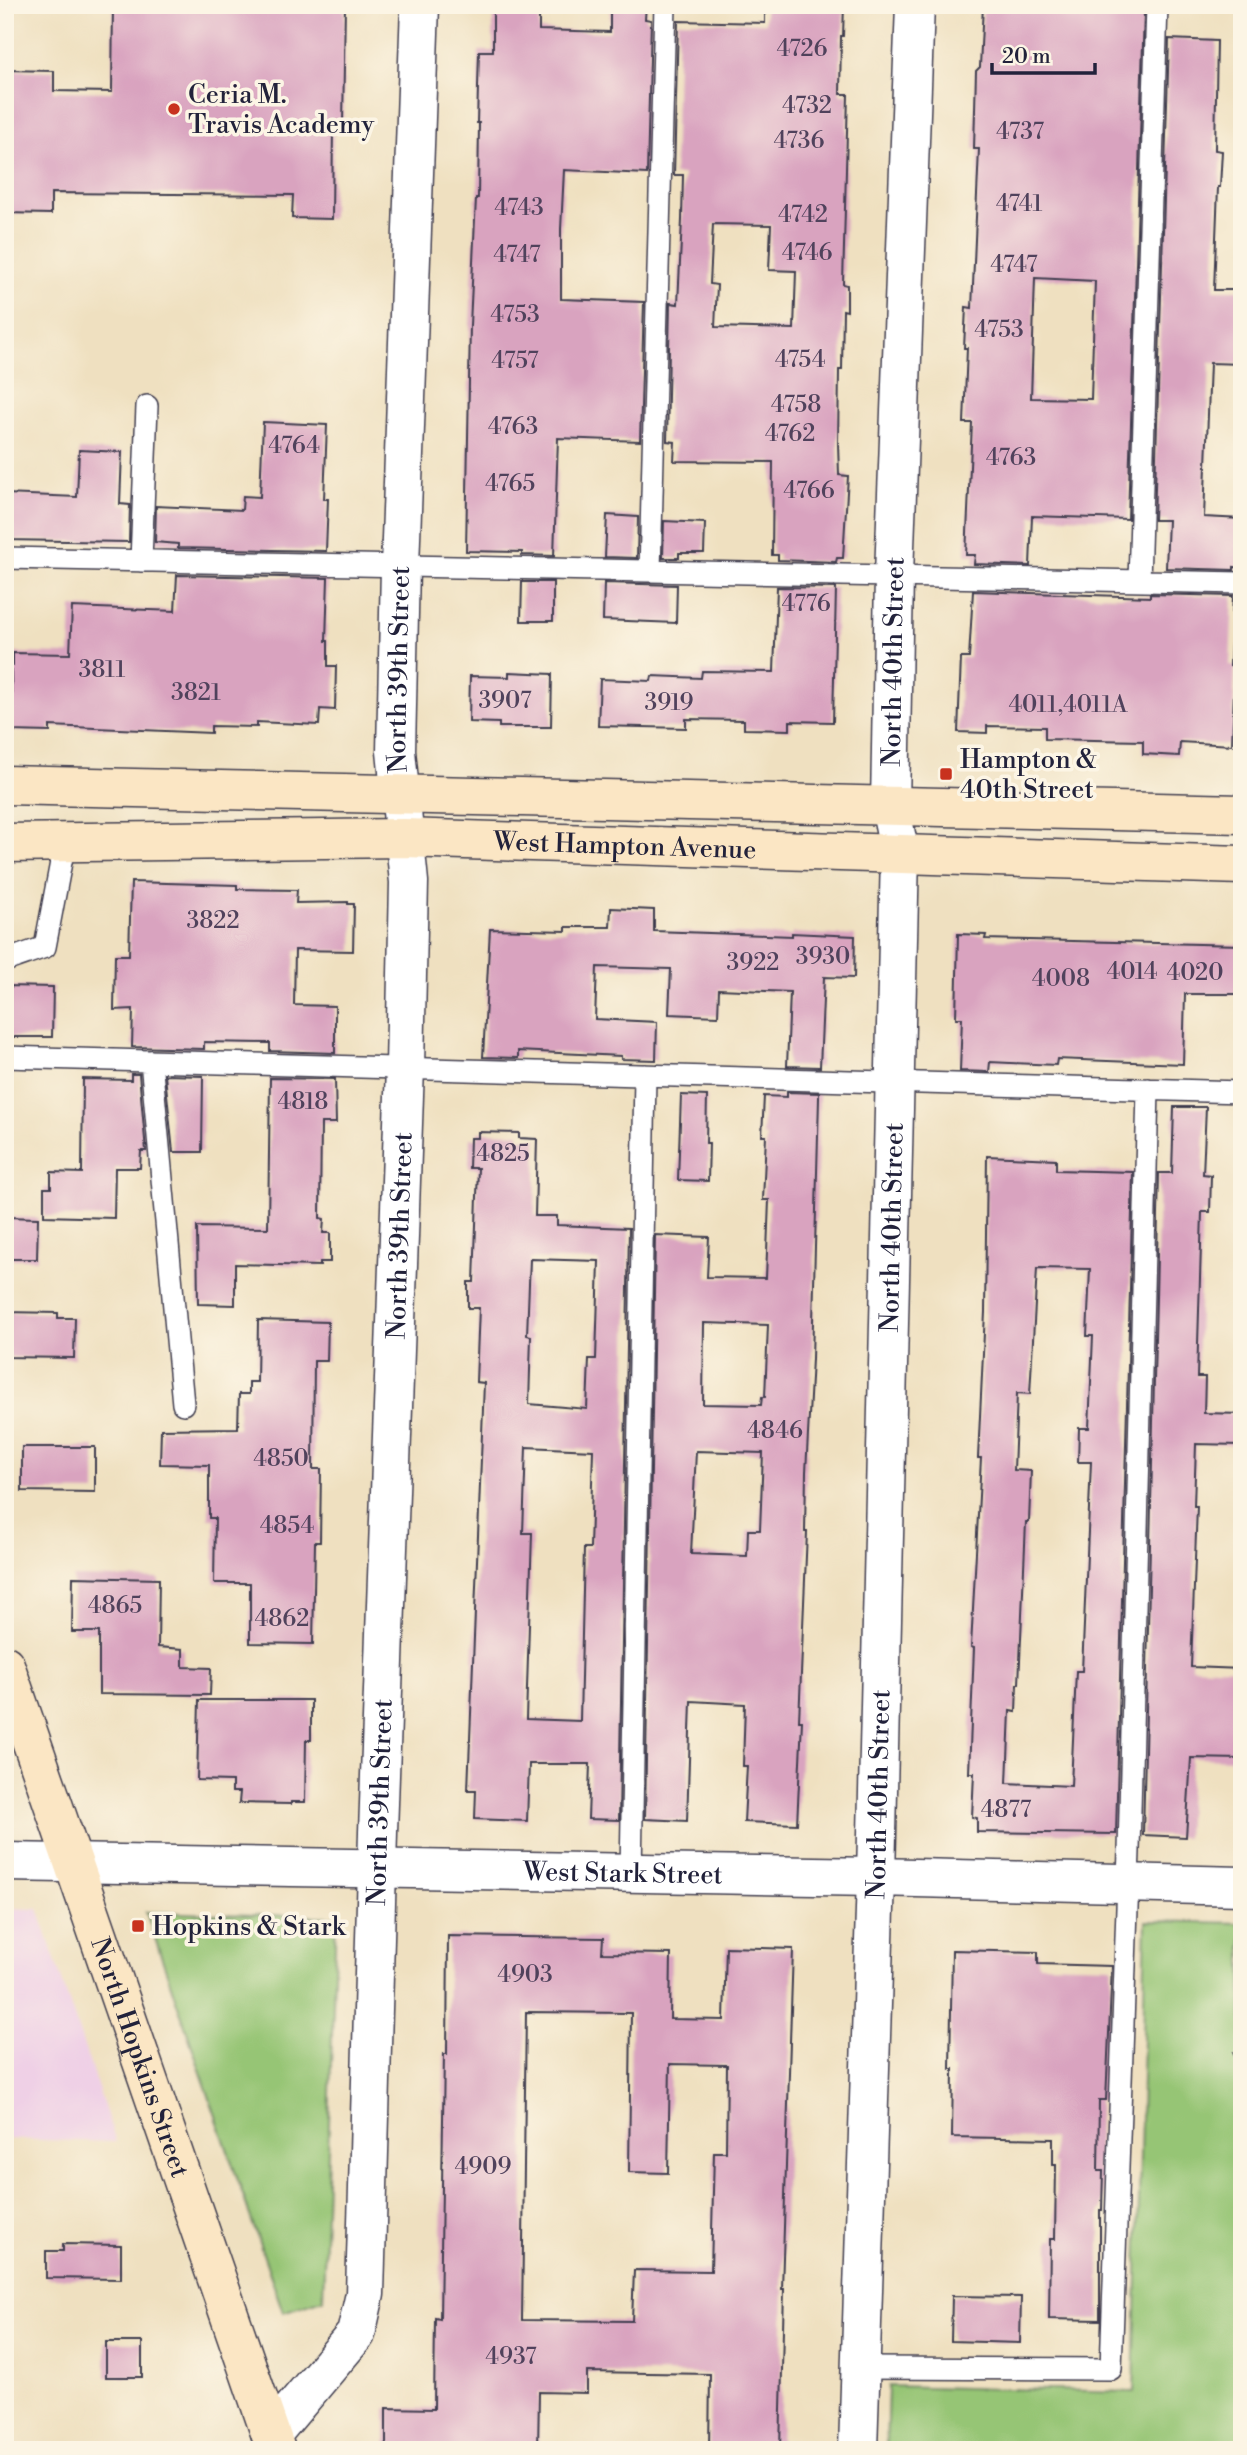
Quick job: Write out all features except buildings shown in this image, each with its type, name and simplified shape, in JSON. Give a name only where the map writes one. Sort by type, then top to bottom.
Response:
[{"type":"main road","name":"West Hampton Avenue","points":[[5,785],[1242,814]]},
{"type":"main road","name":"West Hampton Avenue","points":[[5,843],[404,838],[1242,865]]},
{"type":"main road","name":"North Hopkins Street","points":[[5,1665],[274,2442]]},
{"type":"street","name":"North 39th Street","points":[[274,2442],[356,2334],[365,2294],[405,1067],[409,882],[396,751],[420,5]]},
{"type":"street","name":"North 40th Street","points":[[858,2450],[876,1877],[900,854],[890,806],[894,575],[915,5]]},
{"type":"street","name":"West Stark Street","points":[[5,1862],[1242,1886]]},
{"type":"lane","points":[[650,571],[665,5]]},
{"type":"lane","points":[[1139,581],[1157,5]]},
{"type":"lane","points":[[141,561],[147,406]]},
{"type":"lane","points":[[5,558],[1242,583]]},
{"type":"lane","points":[[5,961],[46,947],[65,841]]},
{"type":"lane","points":[[5,1057],[1242,1092]]},
{"type":"lane","points":[[151,1061],[183,1404]]},
{"type":"lane","points":[[631,1873],[645,1076]]},
{"type":"lane","points":[[859,2368],[1111,2370],[1128,1883],[1149,1089]]},
{"type":"path","points":[[1233,2054],[1242,2051]]},
{"type":"shaded area","points":[[5,1908],[38,1909],[116,2142],[5,2139]]},
{"type":"green space","points":[[146,1912],[336,1917],[323,2299],[283,2312]]},
{"type":"green space","points":[[1146,1921],[1242,1923],[1242,2450],[886,2450],[888,2386],[1134,2392]]},
{"type":"place","name":"Ceria M. Travis Academy","points":[[174,109]]},
{"type":"place","name":"Hampton & 40th Street","points":[[946,774]]},
{"type":"place","name":"Hopkins & Stark","points":[[138,1926]]}]
